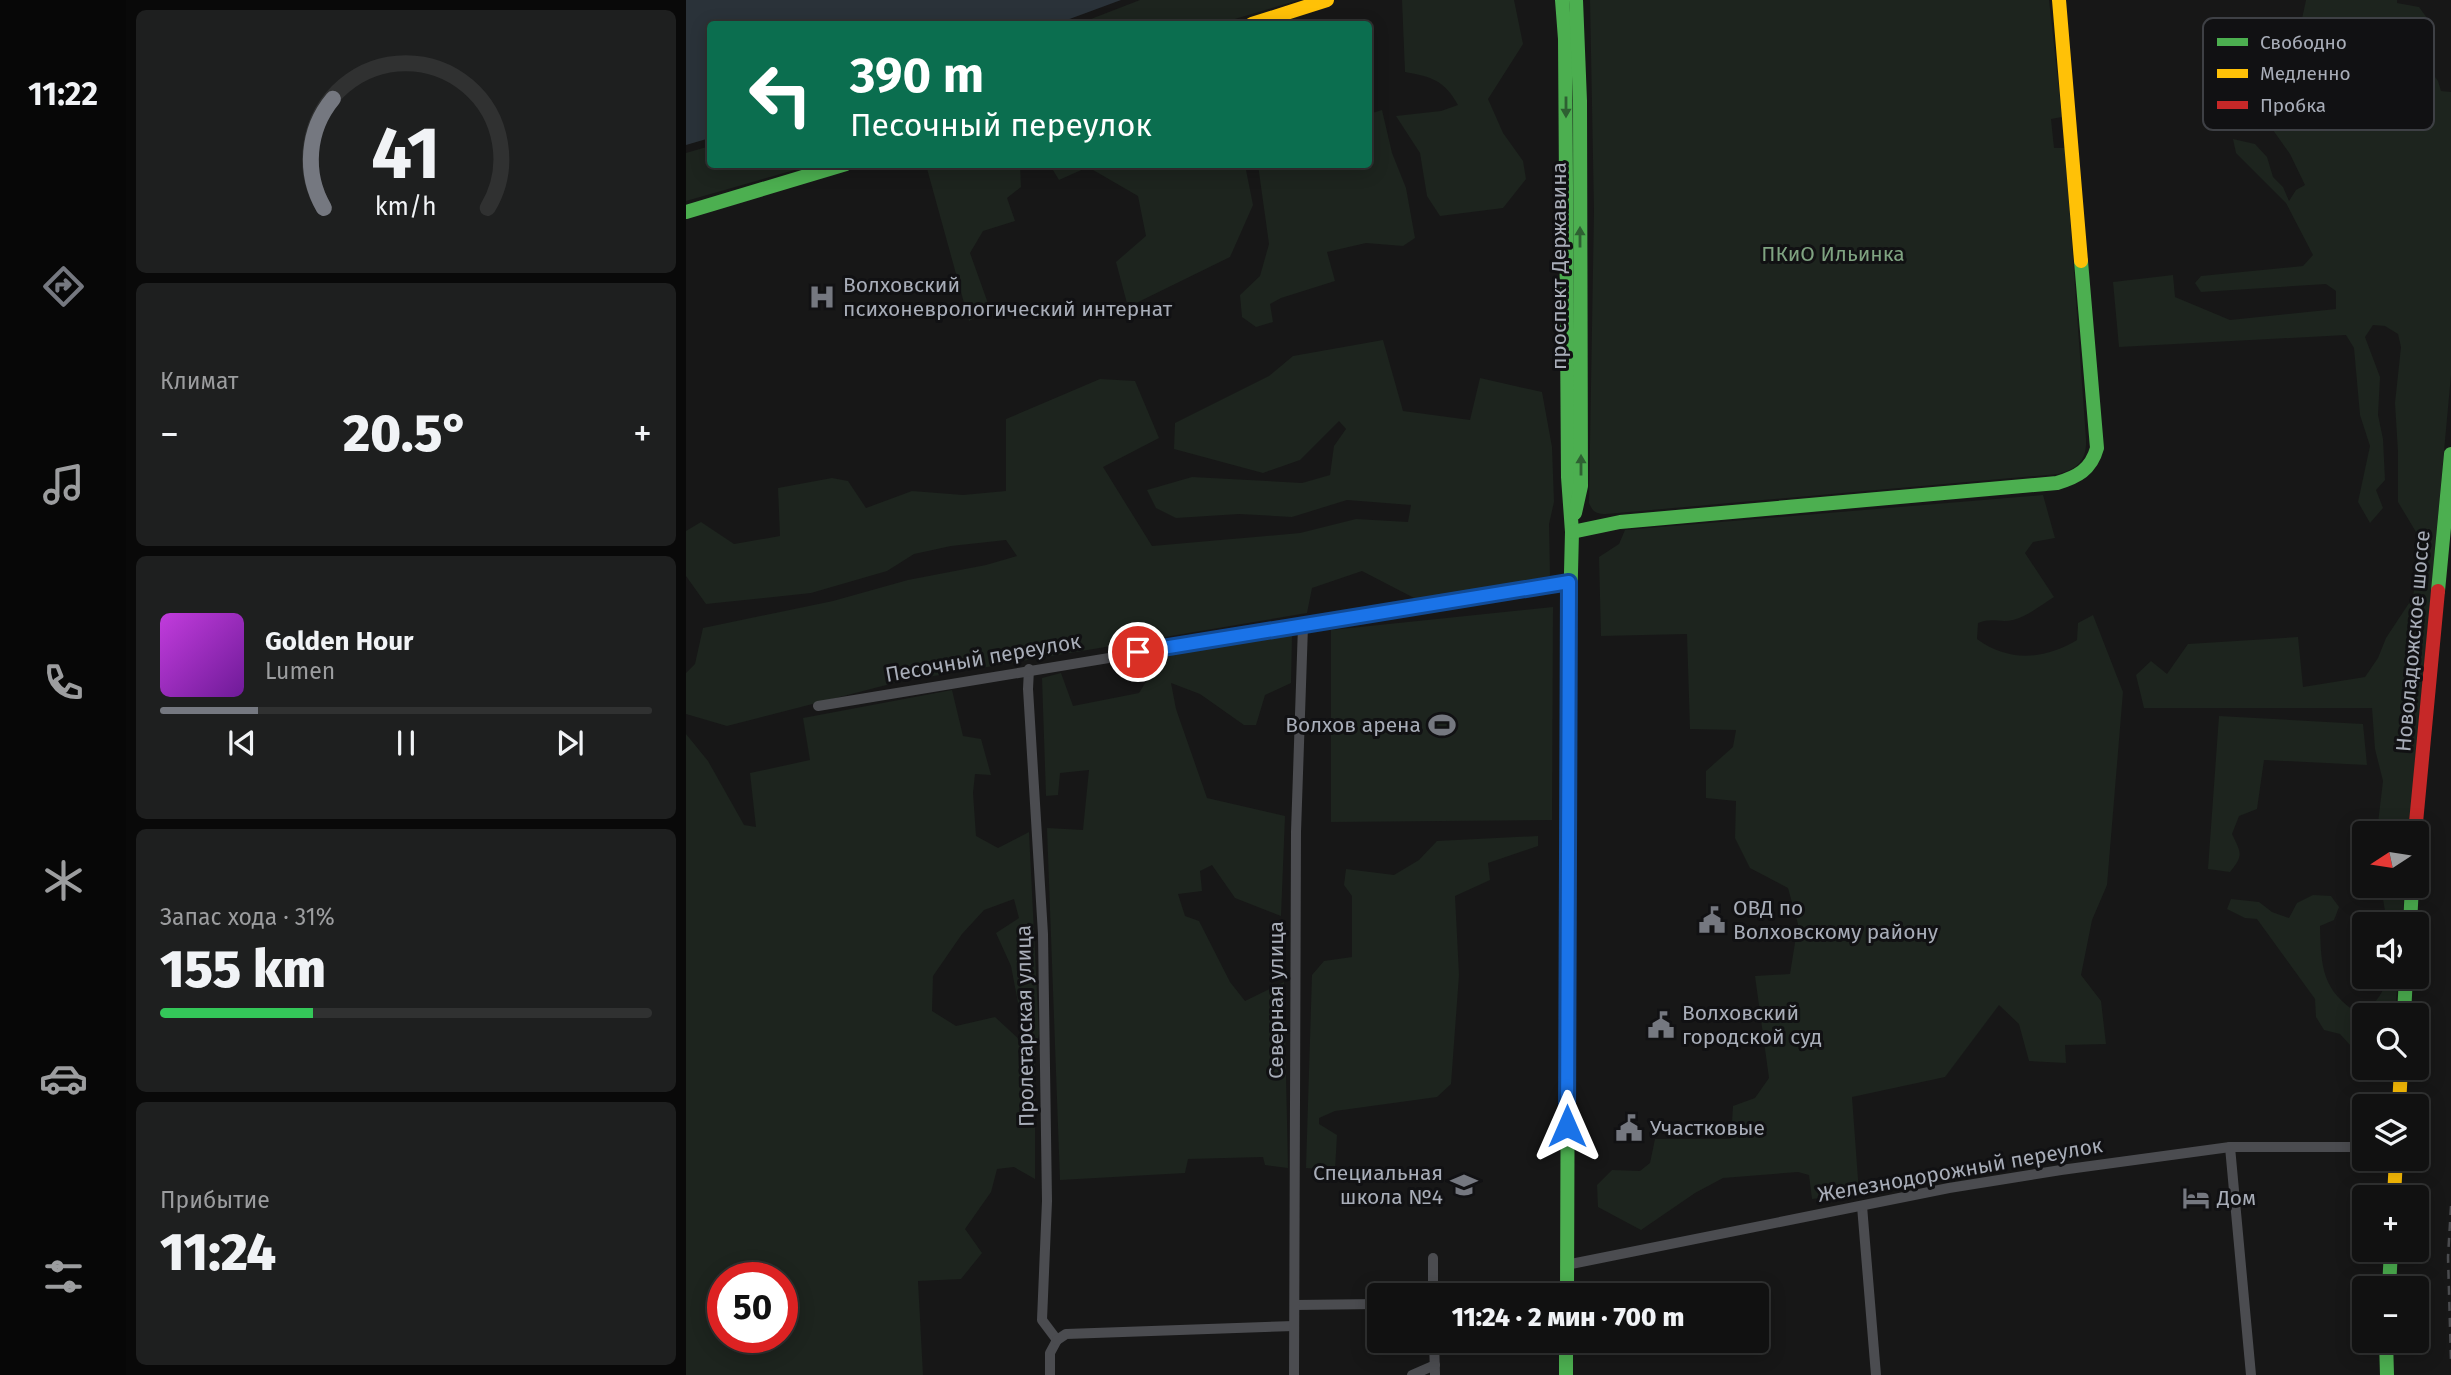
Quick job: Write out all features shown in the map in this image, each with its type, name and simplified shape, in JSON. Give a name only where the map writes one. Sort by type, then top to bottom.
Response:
[{"type":"main road","points":[[1261,21],[1326,0]]},
{"type":"main road","name":"проспект Державина","points":[[1562,0],[1566,64],[1568,477],[1572,532],[1569,582],[1566,1283]]},
{"type":"main road","name":"проспект Державина","points":[[1572,532],[1581,486],[1580,101],[1576,0]]},
{"type":"main road","points":[[1572,532],[1620,522],[2057,482],[2079,476],[2092,464],[2096,448],[2059,0]]},
{"type":"main road","points":[[686,212],[833,168]]},
{"type":"main road","name":"Новоладожское шоссе","points":[[2417,821],[2451,454]]},
{"type":"main road","points":[[1566,1353],[1566,1375]]},
{"type":"main road","points":[[2386,1353],[2387,1375]]},
{"type":"street","name":"Песочный переулок","points":[[818,706],[1028,669],[1569,582]]},
{"type":"street","name":"Северная улица","points":[[1294,1375],[1296,832],[1303,626]]},
{"type":"street","name":"Пролетарская улица","points":[[1028,669],[1043,934],[1047,1201],[1042,1320],[1057,1340]]},
{"type":"street","name":"Железнодорожный переулок","points":[[1566,1265],[1949,1188],[2061,1170],[2230,1147],[2352,1147]]},
{"type":"street","points":[[2230,1147],[2251,1375]]},
{"type":"street","points":[[1862,1206],[1876,1375]]},
{"type":"street","points":[[1433,1258],[1433,1283]]},
{"type":"street","points":[[1295,1305],[1367,1304]]},
{"type":"street","points":[[1050,1375],[1049,1353],[1057,1340],[1066,1334],[1294,1326]]},
{"type":"street","points":[[1412,1375],[1435,1370]]},
{"type":"green space","points":[[1140,0],[1299,0],[1228,21],[1086,21]]},
{"type":"green space","points":[[1402,0],[1514,0],[1523,44],[1488,99],[1503,133],[1523,161],[1526,179],[1503,208],[1440,216],[1427,196],[1420,153],[1396,116],[1441,111],[1458,105],[1448,90],[1436,81],[1405,72]]},
{"type":"green space","name":"ПКиО Ильинка","points":[[1590,0],[2049,0],[2062,117],[2051,119],[2054,148],[2065,148],[2086,439],[2085,453],[2080,462],[2058,474],[1597,513],[1589,503],[1594,211]]},
{"type":"green space","points":[[2306,0],[2397,0],[2397,3],[2419,7],[2427,18],[2302,18]]},
{"type":"green space","points":[[2434,76],[2441,91],[2451,92],[2451,375],[2410,821],[2378,821],[2383,781],[2375,749],[2372,708],[2144,708],[2136,675],[2151,661],[2167,674],[2188,644],[2298,637],[2303,687],[2365,677],[2413,597],[2418,564],[2416,532],[2398,502],[2395,403],[2401,347],[2398,334],[2385,326],[2373,325],[2365,337],[2380,377],[2378,415],[2383,439],[2385,480],[2376,490],[2383,508],[2370,523],[2358,502],[2370,446],[2360,415],[2354,348],[2346,335],[2119,347],[2113,282],[2173,275],[2175,297],[2230,320],[2336,309],[2336,291],[2326,284],[2201,292],[2195,283],[2201,276],[2303,266],[2313,255],[2286,203],[2236,153],[2233,139],[2255,144],[2267,157],[2273,177],[2283,187],[2289,201],[2296,190],[2305,185],[2290,154],[2273,130],[2434,130]]},
{"type":"green space","points":[[1382,110],[1392,153],[1406,188],[1415,238],[1403,246],[1366,243],[1327,252],[1335,281],[1270,304],[1273,322],[1256,327],[1242,317],[1240,295],[1260,276],[1269,244],[1258,168],[1372,168],[1372,113]]},
{"type":"green space","points":[[707,147],[707,168],[802,168],[686,201],[686,153]]},
{"type":"green space","points":[[927,168],[1020,168],[1021,187],[1007,198],[1015,221],[983,231],[970,253],[990,309],[969,321]]},
{"type":"green space","points":[[1052,168],[1086,168],[1059,180]]},
{"type":"green space","points":[[1090,168],[1246,168],[1253,205],[1230,257],[1128,307],[1116,262],[1146,236],[1138,196]]},
{"type":"green space","points":[[1383,340],[1403,411],[1470,420],[1480,378],[1542,392],[1552,447],[1554,502],[1549,524],[1550,576],[1418,600],[1362,571],[1312,588],[1307,613],[898,682],[727,726],[686,714],[686,673],[695,664],[703,628],[833,601],[908,580],[986,565],[1017,556],[1006,540],[951,546],[914,554],[887,571],[811,593],[706,604],[686,576],[686,531],[701,522],[734,544],[780,536],[778,488],[832,478],[848,481],[866,508],[912,491],[963,495],[1006,491],[1006,419],[1100,379],[1135,381],[1159,438],[1103,467],[1152,546],[1300,533],[1356,519],[1408,522],[1411,505],[1347,500],[1292,517],[1239,514],[1176,518],[1156,508],[1147,490],[1192,477],[1302,483],[1330,475],[1334,446],[1346,429],[1339,421],[1300,460],[1263,473],[1174,449],[1175,423],[1269,376],[1293,356]]},
{"type":"green space","points":[[2043,495],[2055,538],[2033,542],[2025,553],[2054,597],[2019,618],[1978,623],[1977,639],[2001,652],[2039,655],[2077,640],[2078,623],[2093,615],[2123,692],[2107,885],[2092,920],[2081,975],[2101,1001],[2106,1044],[2065,1045],[2066,1063],[2029,1061],[2019,1024],[1999,1005],[1945,1077],[1852,1097],[1859,1193],[1812,1199],[1809,1175],[1798,1172],[1723,1178],[1695,1193],[1641,1230],[1598,1207],[1597,1185],[1612,1170],[1640,1171],[1650,1163],[1655,1139],[1731,1139],[1733,1106],[1755,1098],[1769,1078],[1755,976],[1790,974],[1798,924],[1788,888],[1750,868],[1735,838],[1736,801],[1706,798],[1706,771],[1733,747],[1736,730],[1690,729],[1687,634],[1601,636],[1599,557],[1619,544],[1625,530]]},
{"type":"green space","name":"Волхов арена","points":[[1553,607],[1552,820],[1331,822],[1331,630]]},
{"type":"green space","points":[[1292,635],[1291,683],[1265,695],[1256,725],[1244,725],[1200,694],[1171,683],[1176,709],[1207,798],[1285,816],[1281,916],[1235,898],[1212,865],[1200,871],[1202,891],[1178,894],[1185,916],[1199,921],[1230,982],[1245,1001],[1284,982],[1288,1168],[1265,1165],[1263,1157],[1188,1159],[1185,1173],[1060,1180],[1047,828],[1083,830],[1089,770],[1060,773],[1058,795],[1046,796],[1042,678],[1061,673],[1073,706],[1139,693],[1163,654]]},
{"type":"green space","points":[[952,690],[963,736],[981,739],[991,775],[975,774],[973,793],[976,836],[998,848],[1029,832],[1039,1034],[1037,1043],[1019,1008],[1011,966],[996,933],[1019,918],[1014,899],[984,910],[962,934],[933,976],[932,1011],[956,1026],[995,1017],[1035,1054],[1035,1179],[1014,1167],[997,1169],[991,1192],[965,1229],[982,1253],[961,1279],[918,1281],[923,1375],[686,1375],[686,734],[708,761],[744,825],[756,827],[750,773],[810,760],[803,718]]},
{"type":"green space","points":[[2219,716],[2363,724],[2367,765],[2264,760],[2257,809],[2239,816],[2232,834],[2240,854],[2230,872],[2208,869]]},
{"type":"green space","points":[[1538,836],[1538,846],[1488,863],[1490,880],[1455,896],[1459,975],[1451,1084],[1437,1097],[1335,1111],[1319,1118],[1319,1124],[1337,1135],[1335,1170],[1306,1168],[1312,975],[1324,961],[1352,957],[1352,896],[1344,885],[1346,869],[1394,875],[1419,860],[1437,841]]},
{"type":"green space","points":[[2313,895],[2331,896],[2339,907],[2334,920],[2320,926],[2321,954],[2331,987],[2352,1009],[2350,1045],[2340,1034],[2324,1030],[2316,1017],[2315,999],[2257,919],[2245,918],[2227,909],[2231,899],[2259,902],[2272,912],[2289,918],[2297,903]]},
{"type":"green space","points":[[2383,898],[2404,898],[2403,912],[2385,912]]},
{"type":"green space","points":[[2383,989],[2397,989],[2396,1003],[2374,1003]]},
{"type":"shaded area","points":[[686,0],[1121,0],[1064,21],[707,21],[707,139],[686,145]]},
{"type":"railway","points":[[2451,1206],[2448,1257],[2451,1361]]},
{"type":"traffic: fast","points":[[1562,0],[1565,39],[1568,477],[1572,532],[1569,653]]},
{"type":"traffic: fast","points":[[1575,513],[1581,486],[1580,101],[1576,0]]},
{"type":"traffic: fast","points":[[686,212],[833,168]]},
{"type":"traffic: fast","points":[[1572,532],[1620,522],[2057,483],[2077,475],[2091,462],[2097,448],[2081,261]]},
{"type":"traffic: fast","points":[[2438,591],[2451,454]]},
{"type":"traffic: fast","points":[[2411,898],[2411,912]]},
{"type":"traffic: fast","points":[[2405,989],[2405,1003]]},
{"type":"traffic: fast","points":[[1567,1283],[1568,997]]},
{"type":"traffic: fast","points":[[2390,1262],[2390,1276]]},
{"type":"traffic: fast","points":[[1566,1353],[1566,1375]]},
{"type":"traffic: fast","points":[[2386,1353],[2387,1375]]},
{"type":"traffic: slow","points":[[1261,21],[1327,0]]},
{"type":"traffic: slow","points":[[2059,0],[2081,261]]},
{"type":"traffic: slow","points":[[2400,1080],[2400,1094]]},
{"type":"traffic: slow","points":[[2395,1171],[2395,1185]]},
{"type":"traffic: jam","points":[[2416,821],[2438,591]]},
{"type":"traffic: jam","points":[[1568,997],[1569,653]]},
{"type":"place","name":"Волховский психоневрологический интернат","points":[[822,297]]},
{"type":"place","name":"Волхов арена","points":[[1442,725]]},
{"type":"place","name":"ОВД по Волховскому району","points":[[1712,920]]},
{"type":"place","name":"Волховский городской суд","points":[[1661,1025]]},
{"type":"place","name":"Участковые","points":[[1629,1128]]},
{"type":"place","name":"Специальная школа №4","points":[[1464,1185]]},
{"type":"place","name":"Дом","points":[[2196,1198]]},
{"type":"route","points":[[1138,652],[1569,582],[1567,1126]]}]
